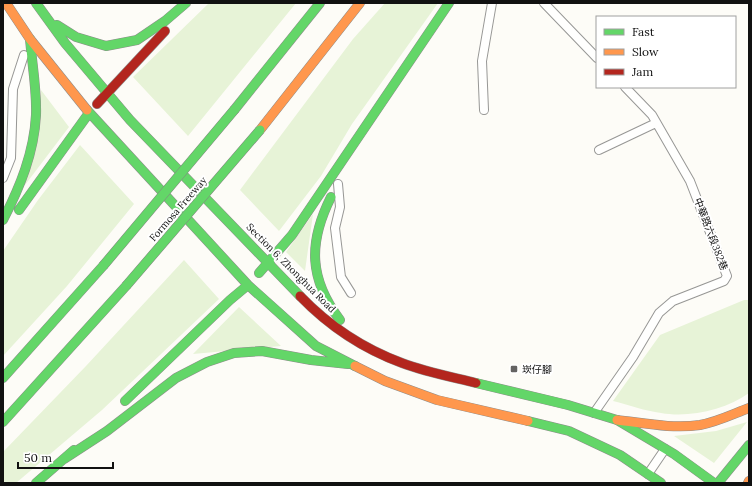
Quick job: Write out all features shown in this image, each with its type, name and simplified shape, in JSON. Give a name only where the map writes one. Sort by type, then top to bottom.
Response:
[{"type":"main road","points":[[6,3],[30,39],[89,113],[248,285],[316,346],[348,364],[385,381],[437,400],[569,431],[620,455],[661,483]]},
{"type":"main road","name":"Section 6, Zhonghua Road","points":[[36,3],[46,18],[106,92],[310,305],[332,324],[360,344],[402,363],[500,390],[568,405],[616,420],[666,449],[714,483]]},
{"type":"main road","points":[[46,18],[76,37],[106,46],[137,40],[165,21],[186,3]]},
{"type":"main road","points":[[3,231],[106,92],[192,3]]},
{"type":"main road","name":"Formosa Freeway","points":[[3,378],[102,266],[236,109],[320,3]]},
{"type":"main road","name":"Formosa Freeway","points":[[3,422],[126,286],[260,130],[360,3]]},
{"type":"main road","points":[[116,409],[230,300],[248,285],[269,263],[292,235],[449,3]]},
{"type":"main road","points":[[3,220],[28,167],[35,130],[35,97],[31,67],[30,39]]},
{"type":"main road","points":[[360,344],[329,308],[318,283],[314,265],[313,247],[317,228],[325,206],[346,171],[362,133]]},
{"type":"main road","points":[[64,459],[107,431],[176,378],[207,362],[234,353],[262,351],[311,360],[348,364]]},
{"type":"main road","points":[[616,420],[658,425],[699,425],[749,408]]},
{"type":"main road","points":[[36,483],[100,425]]},
{"type":"main road","points":[[718,483],[749,445]]},
{"type":"lane","points":[[484,110],[482,61],[492,3]]},
{"type":"lane","points":[[544,3],[596,57]]},
{"type":"lane","points":[[3,178],[11,158],[13,89],[30,39]]},
{"type":"lane","name":"中華路六段382巷","points":[[594,413],[633,357],[659,312],[673,302],[724,281],[727,276],[690,181],[652,115],[626,88]]},
{"type":"lane","points":[[599,150],[656,123]]},
{"type":"lane","points":[[338,184],[340,207],[335,228],[339,263],[341,277],[351,292]]},
{"type":"lane","points":[[642,483],[666,449]]},
{"type":"green space","points":[[209,3],[296,3],[188,136],[133,77]]},
{"type":"green space","points":[[385,3],[438,3],[352,124],[321,176],[279,231],[240,190],[353,39]]},
{"type":"green space","points":[[41,90],[69,127],[25,185]]},
{"type":"green space","points":[[80,145],[134,204],[67,286],[3,356],[3,251],[38,200]]},
{"type":"green space","points":[[313,214],[305,271],[286,252]]},
{"type":"green space","points":[[184,260],[219,299],[102,410],[16,483],[3,483],[3,452],[86,366]]},
{"type":"green space","points":[[744,300],[749,300],[749,393],[740,399],[718,408],[683,414],[655,412],[613,401],[660,335]]},
{"type":"green space","points":[[239,307],[281,346],[193,354]]},
{"type":"green space","points":[[747,422],[714,463],[674,436],[716,431]]},
{"type":"traffic: fast","points":[[36,3],[65,43],[130,120],[300,296]]},
{"type":"traffic: fast","points":[[57,25],[76,37],[106,46],[137,40],[165,21],[186,3]]},
{"type":"traffic: fast","points":[[235,109],[320,3]]},
{"type":"traffic: fast","points":[[259,273],[292,235],[449,3]]},
{"type":"traffic: fast","points":[[3,220],[25,169],[35,129],[36,96],[30,39]]},
{"type":"traffic: fast","points":[[103,266],[235,109]]},
{"type":"traffic: fast","points":[[87,110],[248,285],[316,346],[355,366]]},
{"type":"traffic: fast","points":[[19,210],[89,113]]},
{"type":"traffic: fast","points":[[126,286],[260,130]]},
{"type":"traffic: fast","points":[[331,197],[318,230],[315,260],[317,275],[322,290],[340,320]]},
{"type":"traffic: fast","points":[[3,378],[103,266]]},
{"type":"traffic: fast","points":[[125,401],[230,300],[248,285]]},
{"type":"traffic: fast","points":[[3,422],[126,286]]},
{"type":"traffic: fast","points":[[64,459],[107,431],[176,378],[207,362],[234,353],[262,351],[311,360],[348,364]]},
{"type":"traffic: fast","points":[[476,383],[568,405],[617,420],[674,454],[714,483]]},
{"type":"traffic: fast","points":[[528,421],[569,431],[620,455],[661,483]]},
{"type":"traffic: fast","points":[[718,483],[749,445]]},
{"type":"traffic: fast","points":[[36,483],[74,450]]},
{"type":"traffic: slow","points":[[6,3],[30,39],[87,110]]},
{"type":"traffic: slow","points":[[260,130],[360,3]]},
{"type":"traffic: slow","points":[[355,366],[385,381],[437,400],[528,421]]},
{"type":"traffic: slow","points":[[617,420],[658,425],[690,426],[713,422],[749,408]]},
{"type":"traffic: jam","points":[[97,104],[165,31]]},
{"type":"traffic: jam","points":[[300,296],[322,317],[347,335],[374,351],[430,372],[476,383]]},
{"type":"place","name":"崁仔腳","points":[[514,369]]}]
